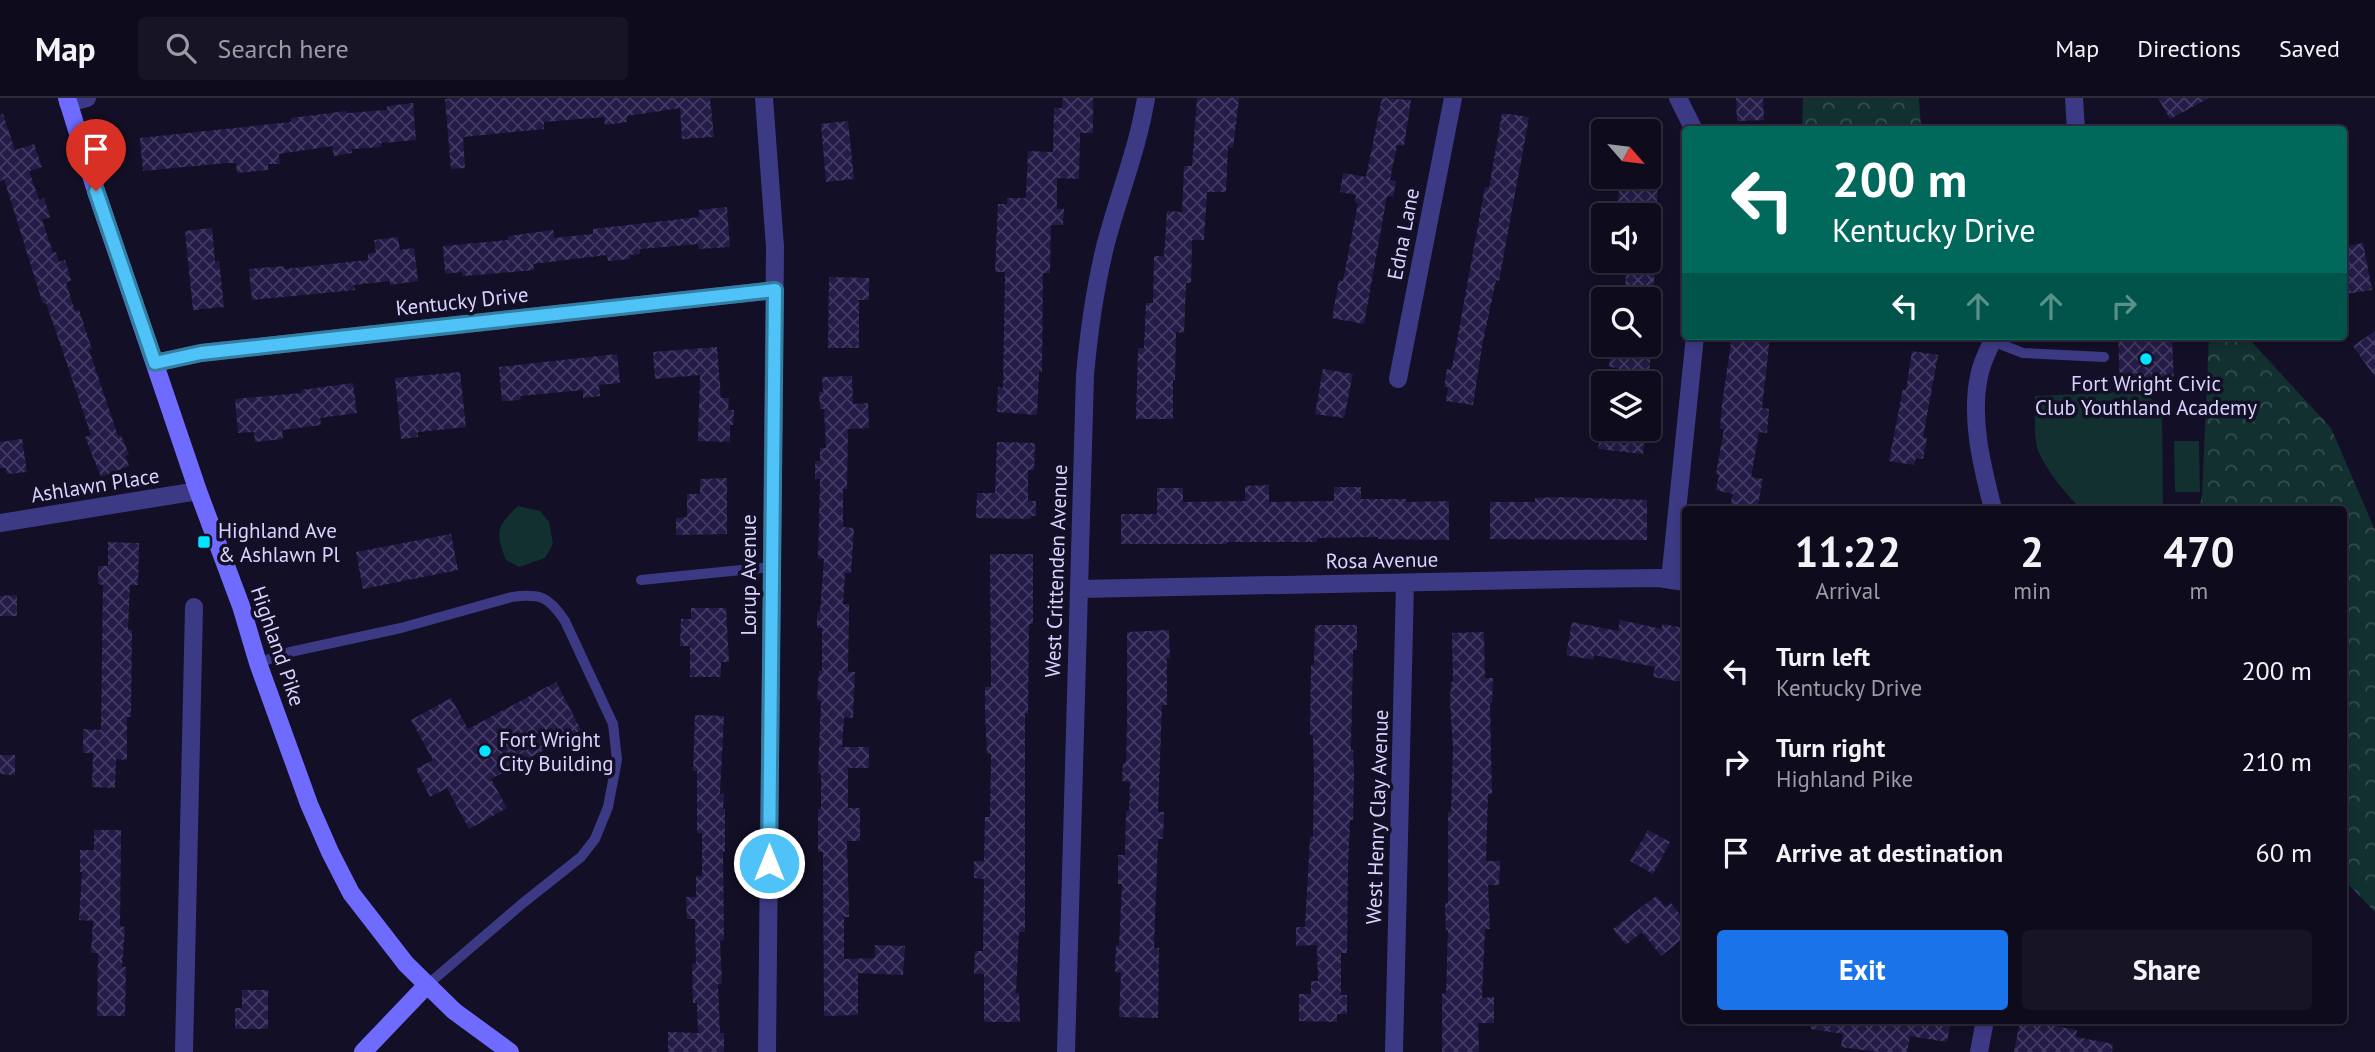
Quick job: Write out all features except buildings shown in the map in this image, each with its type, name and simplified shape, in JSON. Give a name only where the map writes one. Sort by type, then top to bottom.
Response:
[{"type":"main road","name":"Highland Pike","points":[[67,101],[198,491],[241,606],[258,663],[309,804],[335,862],[351,893],[369,919],[426,986],[510,1052]]},
{"type":"main road","points":[[363,1052],[426,986]]},
{"type":"street","points":[[67,101],[87,98]]},
{"type":"street","name":"Lorup Avenue","points":[[764,98],[772,188],[775,290],[767,1052]]},
{"type":"street","name":"West Crittenden Avenue","points":[[1066,1052],[1085,375],[1092,305],[1107,242],[1142,122],[1146,98]]},
{"type":"street","name":"Edna Lane","points":[[1398,379],[1453,98]]},
{"type":"street","points":[[1678,98],[1692,126]]},
{"type":"street","points":[[2074,98],[2076,126]]},
{"type":"street","name":"Kentucky Drive","points":[[155,363],[201,353],[775,290]]},
{"type":"street","points":[[1683,506],[1695,340]]},
{"type":"street","points":[[1992,506],[1984,474],[1975,408],[1979,373],[1993,340]]},
{"type":"street","name":"Ashlawn Place","points":[[0,523],[198,491]]},
{"type":"street","points":[[1678,581],[1682,523]]},
{"type":"street","name":"Rosa Avenue","points":[[1079,589],[1610,579],[1678,581]]},
{"type":"street","name":"West Henry Clay Avenue","points":[[1394,1052],[1405,583]]},
{"type":"street","points":[[184,1052],[194,607]]},
{"type":"street","points":[[1979,1052],[1984,1024]]},
{"type":"lane","points":[[1998,340],[2023,353],[2104,358]]},
{"type":"lane","points":[[641,580],[771,567]]},
{"type":"lane","points":[[258,663],[290,652],[401,628],[512,597],[541,596],[555,606],[565,621],[613,724],[617,760],[608,807],[595,839],[581,857],[426,986]]},
{"type":"green space","points":[[1803,98],[1919,98],[1921,126],[1802,126]]},
{"type":"green space","points":[[2209,340],[2250,340],[2331,428],[2375,530],[2375,912],[2347,883],[2347,506],[2200,506]]},
{"type":"green space","points":[[2143,391],[2162,409],[2163,506],[2077,505],[2049,471],[2039,453],[2035,435],[2035,396]]},
{"type":"green space","points":[[2174,441],[2199,441],[2200,492],[2175,492]]},
{"type":"green space","points":[[518,506],[540,511],[549,522],[553,544],[545,558],[519,567],[506,560],[499,536],[505,519]]},
{"type":"place","name":"Fort Wright Civic Club Youthland Academy","points":[[2146,359]]},
{"type":"place","name":"Highland Ave & Ashlawn Pl","points":[[204,542]]},
{"type":"place","name":"Fort Wright City Building","points":[[485,751]]},
{"type":"route","points":[[96,191],[155,363],[201,353],[775,290],[769,863]]}]
